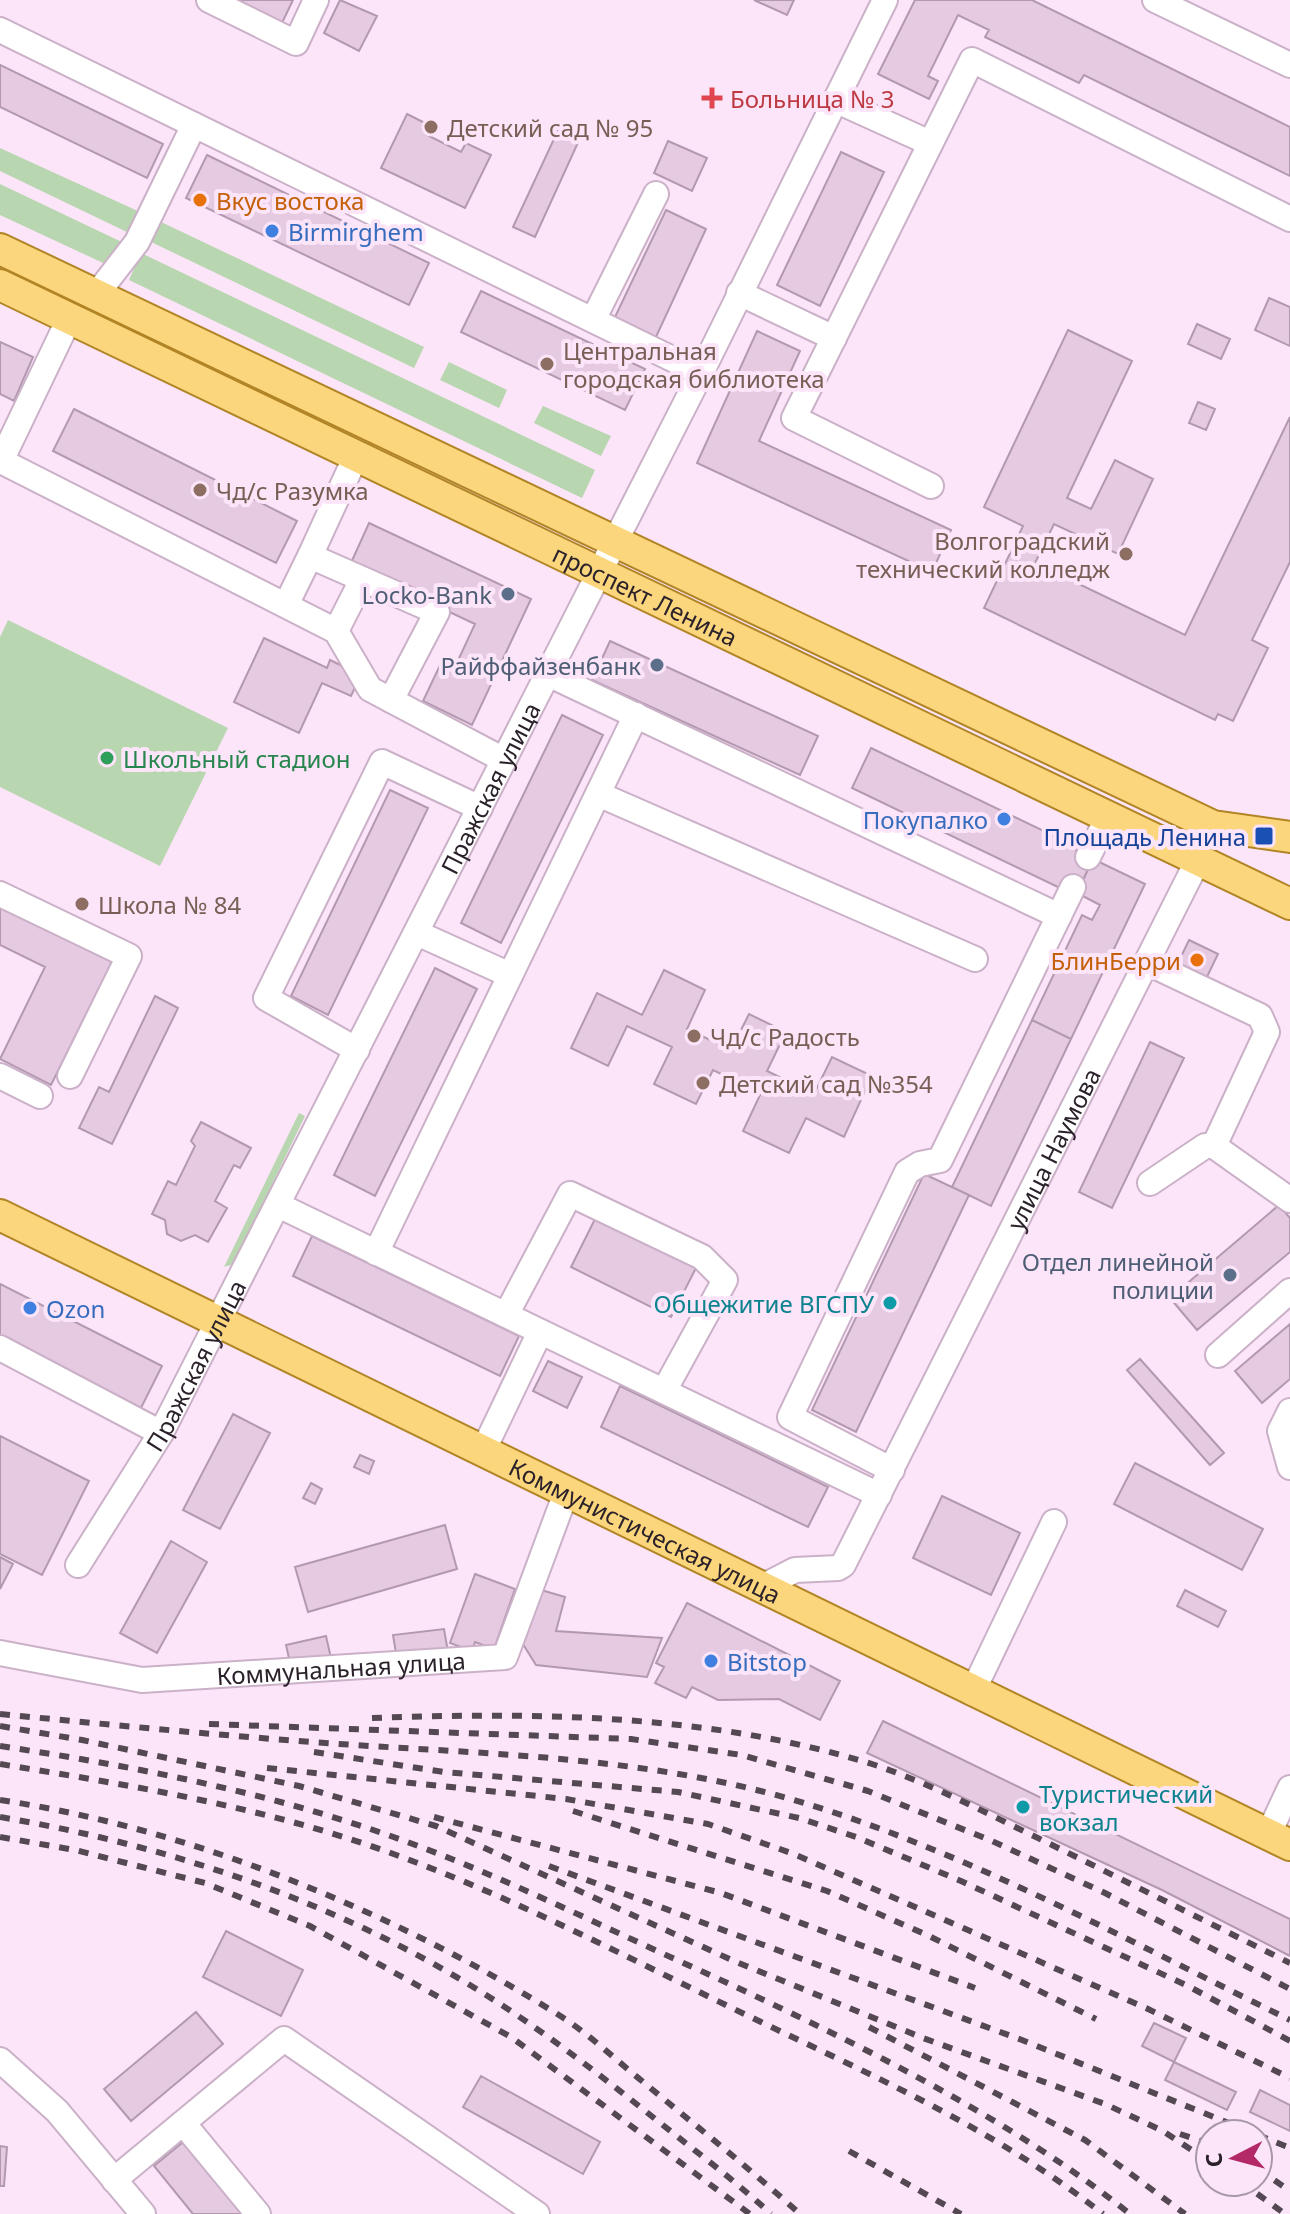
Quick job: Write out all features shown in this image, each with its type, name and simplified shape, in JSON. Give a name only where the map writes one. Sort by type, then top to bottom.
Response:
[{"type":"main road","name":"проспект Ленина","points":[[0,249],[1213,826],[1290,837]]},
{"type":"main road","name":"проспект Ленина","points":[[0,285],[1290,904]]},
{"type":"main road","name":"улица Наумова","points":[[1198,860],[1213,826]]},
{"type":"main road","name":"Коммунистическая улица","points":[[0,1215],[764,1586],[972,1693],[1279,1840]]},
{"type":"street","points":[[209,0],[296,43],[316,0]]},
{"type":"street","name":"Пражская улица","points":[[78,1565],[161,1433],[701,373],[885,0]]},
{"type":"street","points":[[1155,0],[1290,65]]},
{"type":"street","points":[[0,30],[701,373]]},
{"type":"street","points":[[931,486],[794,418],[972,60],[1290,219]]},
{"type":"street","points":[[835,100],[930,143]]},
{"type":"street","points":[[96,295],[137,242],[194,125]]},
{"type":"street","points":[[593,320],[656,194]]},
{"type":"street","points":[[739,293],[834,338]]},
{"type":"street","points":[[69,319],[10,417],[1,461],[336,631],[370,689],[504,760]]},
{"type":"street","points":[[286,605],[356,456]]},
{"type":"street","points":[[310,556],[437,612],[391,700]]},
{"type":"street","points":[[336,631],[362,580]]},
{"type":"street","points":[[548,674],[1059,916]]},
{"type":"street","points":[[376,1253],[636,715]]},
{"type":"street","points":[[357,1050],[266,998],[382,762],[480,808]]},
{"type":"street","points":[[598,794],[975,959]]},
{"type":"street","points":[[1088,857],[1108,817]]},
{"type":"street","name":"улица Наумова","points":[[764,1586],[795,1570],[838,1568],[843,1565],[1198,860]]},
{"type":"street","points":[[892,1470],[790,1417],[907,1172],[920,1164],[940,1160],[1073,887]]},
{"type":"street","points":[[0,894],[129,956],[70,1076]]},
{"type":"street","points":[[417,933],[510,975]]},
{"type":"street","points":[[1148,963],[1260,1016],[1264,1022],[1264,1043],[1214,1146]]},
{"type":"street","points":[[0,1076],[40,1096]]},
{"type":"street","points":[[1150,1183],[1205,1146],[1214,1146],[1289,1197]]},
{"type":"street","points":[[506,1315],[570,1194],[702,1257],[725,1280],[664,1391]]},
{"type":"street","points":[[278,1205],[879,1495]]},
{"type":"street","points":[[1218,1355],[1290,1291]]},
{"type":"street","points":[[484,1449],[540,1332]]},
{"type":"street","points":[[0,1348],[161,1433]]},
{"type":"street","points":[[1290,1411],[1280,1431],[1290,1467]]},
{"type":"street","name":"Коммунальная улица","points":[[0,1653],[142,1680],[505,1657],[567,1490]]},
{"type":"street","points":[[972,1693],[1054,1522]]},
{"type":"street","points":[[1279,1840],[1290,1788]]},
{"type":"street","points":[[114,2180],[284,2039],[537,2214]]},
{"type":"street","points":[[0,2060],[57,2111],[143,2214]]},
{"type":"street","points":[[183,2123],[258,2214]]},
{"type":"green space","points":[[0,148],[140,212],[131,234],[0,171]]},
{"type":"green space","points":[[0,184],[128,245],[116,269],[0,215]]},
{"type":"green space","points":[[159,221],[424,347],[414,368],[149,241]]},
{"type":"green space","points":[[141,253],[595,470],[582,498],[129,280]]},
{"type":"green space","points":[[449,362],[507,390],[499,408],[440,380]]},
{"type":"green space","points":[[543,406],[611,436],[601,456],[534,423]]},
{"type":"green space","name":"Школьный стадион","points":[[8,620],[228,728],[160,866],[0,787],[0,637]]},
{"type":"green space","points":[[299,1113],[305,1116],[234,1264],[224,1267]]},
{"type":"building","points":[[231,0],[293,0],[281,25]]},
{"type":"building","points":[[340,0],[377,16],[359,51],[324,33]]},
{"type":"building","points":[[754,0],[794,0],[787,15]]},
{"type":"building","points":[[915,0],[1032,0],[1290,127],[1290,176],[1084,75],[1079,83],[985,37],[989,30],[958,15],[928,76],[938,81],[929,99],[878,74]]},
{"type":"building","points":[[0,65],[163,144],[147,178],[0,107]]},
{"type":"building","points":[[407,114],[433,127],[429,136],[461,152],[466,143],[491,155],[465,208],[381,168]]},
{"type":"building","points":[[560,126],[581,136],[535,237],[513,227]]},
{"type":"building","points":[[668,141],[707,158],[692,191],[654,173]]},
{"type":"building","points":[[841,152],[884,172],[820,306],[777,285]]},
{"type":"building","points":[[207,155],[429,263],[409,305],[186,198]]},
{"type":"building","points":[[666,210],[706,229],[656,337],[615,317]]},
{"type":"building","points":[[481,291],[645,369],[625,410],[461,332]]},
{"type":"building","points":[[1269,298],[1290,307],[1290,346],[1255,330]]},
{"type":"building","points":[[1197,324],[1230,339],[1221,359],[1188,344]]},
{"type":"building","name":"Волгоградский технический колледж","points":[[1068,330],[1132,361],[1067,498],[1091,509],[1115,460],[1153,479],[1118,554],[1054,524],[1035,563],[1185,635],[1290,417],[1290,562],[1252,640],[1268,648],[1233,721],[1218,714],[1215,720],[984,608],[1023,526],[984,507]]},
{"type":"building","points":[[757,331],[800,351],[759,441],[951,530],[932,572],[697,463]]},
{"type":"building","points":[[0,342],[33,357],[14,401],[0,394]]},
{"type":"building","points":[[1198,402],[1215,409],[1206,430],[1189,423]]},
{"type":"building","points":[[74,409],[297,521],[276,563],[53,451]]},
{"type":"building","points":[[369,523],[531,599],[472,725],[423,701],[442,661],[455,667],[475,624],[350,565]]},
{"type":"building","points":[[264,638],[327,668],[330,660],[361,675],[351,696],[322,683],[299,733],[234,702]]},
{"type":"building","points":[[610,641],[818,736],[800,775],[592,680]]},
{"type":"building","points":[[562,715],[603,735],[501,943],[461,923]]},
{"type":"building","points":[[871,748],[1077,847],[1076,851],[1093,859],[1078,890],[1062,889],[852,788]]},
{"type":"building","points":[[390,790],[428,808],[328,1015],[291,996]]},
{"type":"building","points":[[1093,859],[1145,884],[1071,1039],[1032,1020],[1082,915],[1092,920],[1100,905],[1077,893]]},
{"type":"building","name":"Школа № 84","points":[[0,906],[112,962],[51,1085],[0,1059],[45,967],[0,945]]},
{"type":"building","name":"БлинБерри","points":[[1189,940],[1218,954],[1205,981],[1176,967]]},
{"type":"building","points":[[435,968],[477,989],[375,1196],[334,1175]]},
{"type":"building","points":[[664,970],[705,990],[687,1029],[731,1050],[749,1014],[786,1032],[767,1071],[814,1094],[832,1057],[872,1076],[844,1137],[806,1118],[789,1153],[743,1131],[761,1093],[713,1070],[696,1104],[654,1084],[672,1047],[627,1026],[608,1066],[571,1048],[597,993],[642,1015]]},
{"type":"building","points":[[155,996],[178,1008],[112,1144],[79,1128],[99,1087],[109,1092]]},
{"type":"building","points":[[1032,1020],[1071,1039],[991,1206],[952,1187]]},
{"type":"building","points":[[1150,1042],[1184,1058],[1112,1208],[1079,1192]]},
{"type":"building","points":[[201,1122],[251,1148],[240,1168],[234,1165],[215,1201],[227,1208],[208,1242],[195,1235],[181,1241],[167,1234],[165,1220],[152,1214],[168,1181],[176,1185],[195,1146],[191,1141]]},
{"type":"building","name":"Общежитие ВГСПУ","points":[[924,1174],[969,1195],[856,1432],[812,1410]]},
{"type":"building","name":"Отдел линейной полиции","points":[[1279,1205],[1290,1218],[1290,1252],[1197,1330],[1170,1298]]},
{"type":"building","points":[[598,1213],[698,1264],[671,1317],[571,1267]]},
{"type":"building","points":[[312,1236],[519,1336],[500,1376],[293,1276]]},
{"type":"building","points":[[0,1284],[162,1366],[141,1408],[0,1336]]},
{"type":"building","points":[[1290,1324],[1290,1379],[1262,1403],[1235,1371]]},
{"type":"building","points":[[1140,1359],[1224,1453],[1210,1465],[1127,1370]]},
{"type":"building","points":[[548,1361],[582,1377],[567,1408],[533,1391]]},
{"type":"building","points":[[620,1386],[828,1487],[808,1527],[601,1427]]},
{"type":"building","points":[[233,1414],[270,1433],[220,1529],[183,1510]]},
{"type":"building","points":[[0,1436],[89,1481],[42,1575],[0,1554]]},
{"type":"building","points":[[360,1455],[374,1461],[369,1474],[354,1467]]},
{"type":"building","points":[[1135,1463],[1263,1529],[1242,1570],[1114,1504]]},
{"type":"building","points":[[311,1483],[322,1489],[315,1504],[303,1498]]},
{"type":"building","points":[[942,1496],[1020,1533],[991,1595],[913,1558]]},
{"type":"building","points":[[445,1525],[457,1569],[308,1612],[295,1567]]},
{"type":"building","points":[[171,1541],[207,1562],[157,1653],[120,1633]]},
{"type":"building","points":[[0,1557],[13,1564],[0,1589]]},
{"type":"building","points":[[475,1574],[515,1589],[494,1649],[475,1642],[472,1651],[450,1643]]},
{"type":"building","points":[[541,1590],[565,1597],[556,1631],[662,1638],[647,1677],[536,1665],[521,1641]]},
{"type":"building","points":[[1185,1590],[1226,1611],[1218,1627],[1177,1606]]},
{"type":"building","points":[[687,1603],[840,1681],[820,1720],[779,1699],[718,1700],[692,1687],[686,1698],[655,1683],[664,1667],[656,1663]]},
{"type":"building","points":[[444,1629],[448,1652],[397,1659],[393,1635]]},
{"type":"building","points":[[326,1636],[331,1658],[291,1667],[286,1645]]},
{"type":"building","name":"Туристический вокзал","points":[[883,1721],[1290,1919],[1290,1956],[1162,1890],[867,1753]]},
{"type":"building","points":[[226,1931],[303,1970],[281,2016],[203,1977]]},
{"type":"building","points":[[196,2012],[223,2044],[131,2121],[104,2089]]},
{"type":"building","points":[[1154,2023],[1186,2038],[1174,2062],[1142,2046]]},
{"type":"building","points":[[1174,2062],[1236,2092],[1227,2110],[1165,2080]]},
{"type":"building","points":[[481,2076],[600,2142],[583,2174],[463,2107]]},
{"type":"building","points":[[1260,2090],[1290,2105],[1290,2131],[1274,2123],[1274,2118],[1263,2118],[1250,2112]]},
{"type":"building","points":[[188,2138],[250,2214],[193,2214],[154,2166]]},
{"type":"building","points":[[0,2146],[7,2147],[4,2186],[0,2186]]},
{"type":"railway","points":[[0,1714],[588,1762],[643,1768],[751,1789],[804,1803],[928,1847],[1112,1931],[1290,2020]]},
{"type":"railway","points":[[372,1718],[498,1716],[626,1720],[752,1735],[814,1748],[875,1765],[940,1791],[1290,1963]]},
{"type":"railway","points":[[209,1724],[631,1739],[742,1755],[868,1791],[992,1841],[1105,1893],[1290,1989]]},
{"type":"railway","points":[[0,1726],[82,1740],[299,1786],[436,1826],[734,1961],[923,2038],[1105,2104],[1163,2131],[1194,2151]]},
{"type":"railway","points":[[0,1746],[156,1773],[259,1796],[360,1826],[483,1872],[866,2050],[1031,2144],[1130,2214]]},
{"type":"railway","points":[[314,1752],[444,1772],[678,1792],[799,1818],[856,1837],[961,1881],[1188,1986],[1290,2041]]},
{"type":"railway","points":[[0,1764],[152,1790],[301,1824],[446,1874],[582,1935],[938,2109],[1023,2158],[1103,2214]]},
{"type":"railway","points":[[267,1768],[566,1799],[708,1824],[794,1854],[1146,2008],[1290,2078]]},
{"type":"railway","points":[[0,1800],[73,1813],[219,1854],[292,1880],[432,1943],[572,2024],[800,2214]]},
{"type":"railway","points":[[573,1811],[827,1891],[927,1935],[1096,2019]]},
{"type":"railway","points":[[0,1817],[111,1840],[221,1872],[328,1912],[380,1936],[488,1996],[543,2033],[771,2214]]},
{"type":"railway","points":[[434,1817],[721,1893],[975,1988]]},
{"type":"railway","points":[[0,1837],[75,1850],[205,1883],[310,1926],[511,2037],[750,2214]]},
{"type":"railway","points":[[549,1866],[1022,2040],[1216,2118]]},
{"type":"railway","points":[[869,2027],[1085,2140],[1185,2214]]},
{"type":"railway","points":[[1180,2134],[1194,2139]]},
{"type":"railway","points":[[1274,2142],[1290,2148]]},
{"type":"railway","points":[[849,2151],[961,2214]]},
{"type":"railway","points":[[1274,2180],[1290,2191]]},
{"type":"railway","points":[[1263,2198],[1285,2214]]},
{"type":"place","name":"Больница № 3","points":[[712,98]]},
{"type":"place","name":"Детский сад № 95","points":[[431,127]]},
{"type":"place","name":"Вкус востока","points":[[200,200]]},
{"type":"place","name":"Birmirghem","points":[[272,231]]},
{"type":"place","name":"Центральная городская библиотека","points":[[547,364]]},
{"type":"place","name":"Чд/с Разумка","points":[[200,490]]},
{"type":"place","name":"Волгоградский технический колледж","points":[[1126,554]]},
{"type":"place","name":"Locko-Bank","points":[[508,594]]},
{"type":"place","name":"Райффайзенбанк","points":[[657,665]]},
{"type":"place","name":"Школьный стадион","points":[[107,758]]},
{"type":"place","name":"Покупалко","points":[[1004,819]]},
{"type":"place","name":"Площадь Ленина","points":[[1264,836]]},
{"type":"place","name":"Школа № 84","points":[[82,904]]},
{"type":"place","name":"БлинБерри","points":[[1197,960]]},
{"type":"place","name":"Чд/с Радость","points":[[694,1036]]},
{"type":"place","name":"Детский сад №354","points":[[703,1083]]},
{"type":"place","name":"Отдел линейной полиции","points":[[1230,1275]]},
{"type":"place","name":"Общежитие ВГСПУ","points":[[890,1303]]},
{"type":"place","name":"Ozon","points":[[30,1308]]},
{"type":"place","name":"Bitstop","points":[[711,1661]]},
{"type":"place","name":"Туристический вокзал","points":[[1023,1807]]}]
